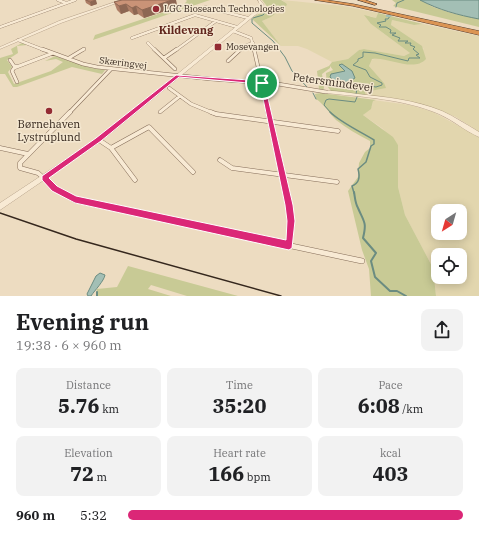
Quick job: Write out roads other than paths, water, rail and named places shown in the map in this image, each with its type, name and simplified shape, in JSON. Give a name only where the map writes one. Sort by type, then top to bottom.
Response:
[{"type":"highway","points":[[317,0],[362,6],[479,31]]},
{"type":"highway","points":[[342,0],[479,31]]},
{"type":"highway","points":[[352,0],[453,23]]},
{"type":"highway","points":[[360,0],[479,31]]},
{"type":"street","points":[[58,0],[66,3]]},
{"type":"street","points":[[0,27],[75,0]]},
{"type":"street","points":[[0,48],[74,17],[124,0]]},
{"type":"street","points":[[0,207],[99,140],[262,7],[259,0]]},
{"type":"street","points":[[205,7],[248,18]]},
{"type":"street","points":[[132,38],[195,15],[237,27]]},
{"type":"street","points":[[164,58],[216,21]]},
{"type":"street","points":[[233,31],[249,36],[253,43],[261,82],[272,122],[289,205],[291,221],[289,246]]},
{"type":"street","name":"Skæringvej","points":[[18,40],[90,65],[111,69],[177,76]]},
{"type":"street","points":[[148,43],[175,69]]},
{"type":"street","points":[[228,61],[244,46],[253,43]]},
{"type":"street","points":[[69,58],[84,49]]},
{"type":"street","points":[[17,82],[12,71],[19,66],[53,53]]},
{"type":"street","points":[[10,60],[14,66],[19,66]]},
{"type":"street","points":[[111,69],[20,162],[20,168],[38,173],[55,188],[75,200],[362,261]]},
{"type":"street","name":"Petersmindevej","points":[[177,76],[261,82],[411,104],[431,109],[450,117],[479,135]]},
{"type":"street","points":[[169,88],[191,104],[214,114],[338,131]]},
{"type":"street","points":[[160,112],[180,96]]},
{"type":"street","points":[[111,148],[149,128],[193,172]]},
{"type":"street","points":[[99,140],[111,148],[135,180]]},
{"type":"street","points":[[0,148],[28,154]]},
{"type":"street","points":[[220,160],[232,168],[338,182]]},
{"type":"water","points":[[420,0],[479,0],[479,19],[449,12]]},
{"type":"water","points":[[342,64],[352,71],[355,78],[349,81],[338,82],[330,77],[331,74],[345,71],[339,65]]},
{"type":"water","points":[[100,273],[105,275],[103,280],[91,296],[88,296],[87,294],[96,276]]},
{"type":"waterway","points":[[396,7],[397,3],[404,0]]},
{"type":"waterway","points":[[253,18],[263,15],[271,7]]},
{"type":"waterway","points":[[356,94],[357,89],[363,85],[376,87],[382,85],[382,83],[370,77],[366,70],[353,65],[358,61],[358,59],[363,57],[363,52],[375,53],[408,61],[409,58],[420,58],[416,55],[419,54],[413,49],[415,47],[410,45],[411,43],[405,43],[408,41],[398,41],[400,38],[392,35],[396,33],[390,33],[391,30],[386,27],[379,27],[381,25],[377,23],[386,21],[385,19],[388,19],[390,16]]},
{"type":"waterway","points":[[252,19],[252,23],[273,41],[285,57],[292,71],[308,88]]},
{"type":"waterway","points":[[313,93],[316,99]]},
{"type":"waterway","points":[[331,113],[324,105],[326,100],[329,99],[355,102],[357,97]]},
{"type":"waterway","points":[[331,113],[374,140],[374,144],[371,146],[366,162],[358,169],[359,179],[357,183],[352,186],[354,193]]},
{"type":"waterway","points":[[354,192],[356,204],[364,222],[365,229],[363,238],[376,253],[371,261],[375,277],[390,291],[397,291],[406,296]]},
{"type":"tram line","points":[[0,213],[76,239],[281,296]]},
{"type":"place","name":"LGC Biosearch Technologies","points":[[156,9]]},
{"type":"place","name":"Mosevangen","points":[[218,47]]},
{"type":"place","name":"Børnehaven Lystruplund","points":[[49,111]]},
{"type":"district","name":"Kildevang","points":[[186,30]]}]
